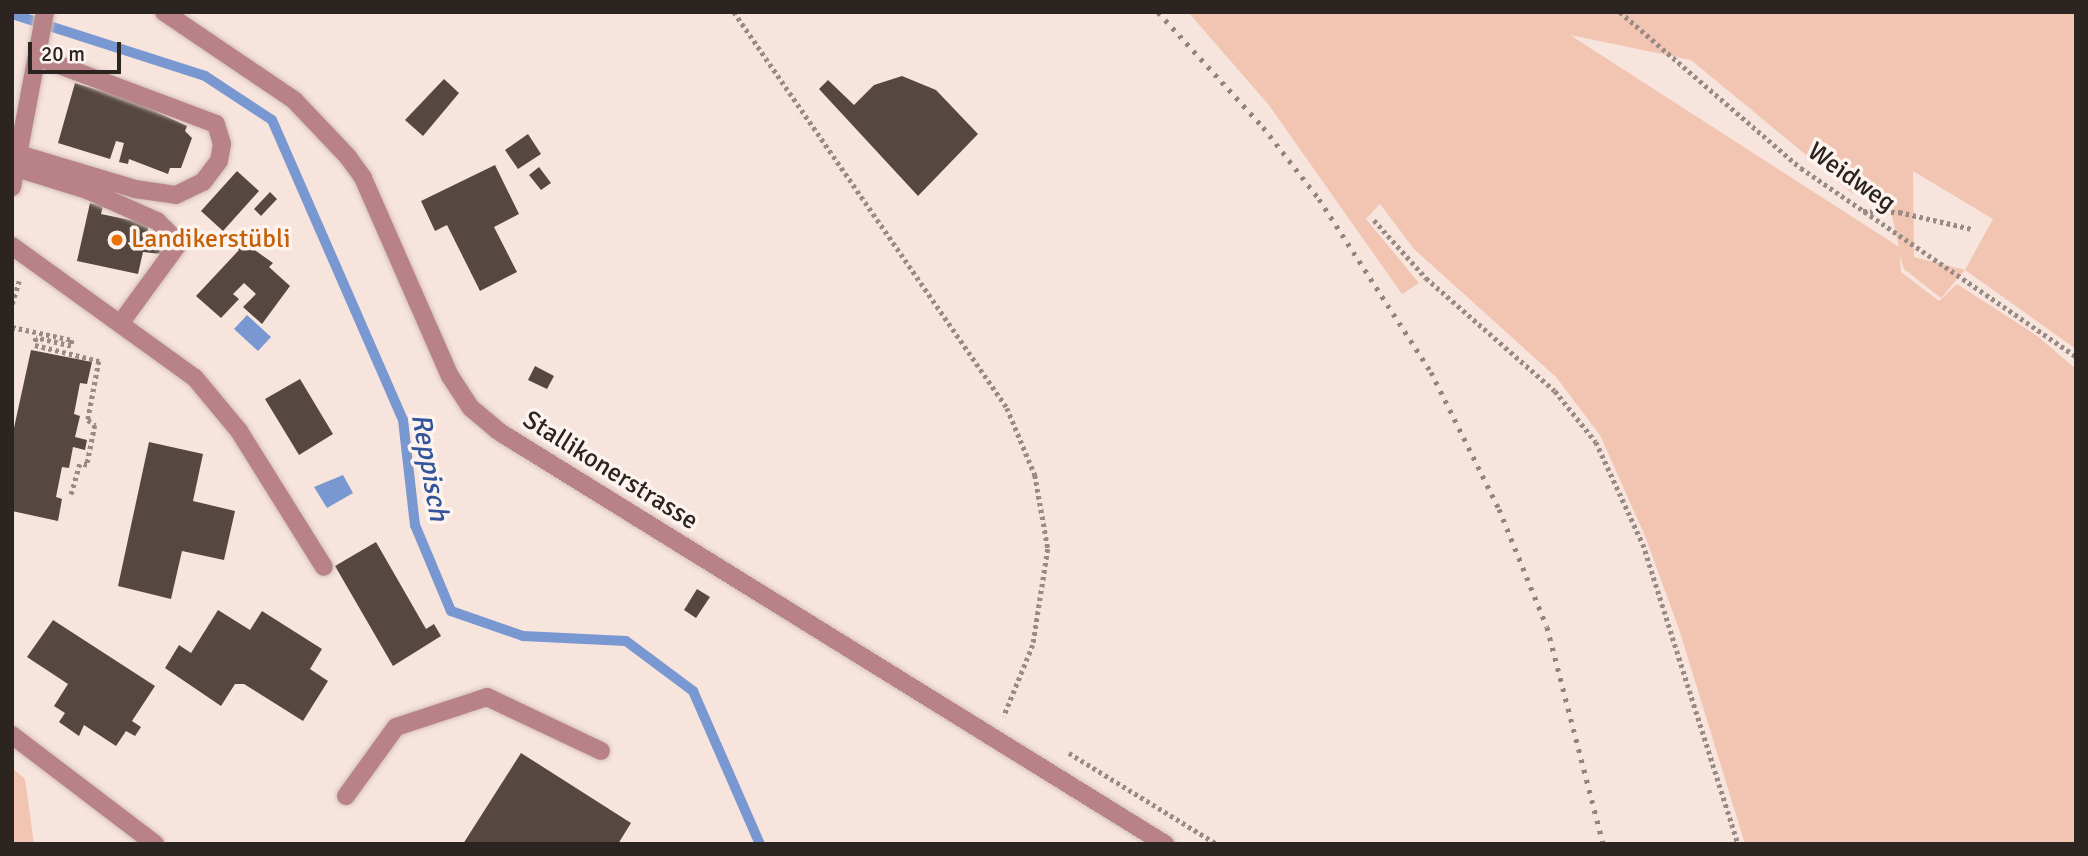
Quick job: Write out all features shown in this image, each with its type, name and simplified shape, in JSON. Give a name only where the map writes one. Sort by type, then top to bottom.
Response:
[{"type":"street","points":[[12,187],[45,12]]},
{"type":"street","name":"Stallikonerstrasse","points":[[164,12],[294,100],[348,157],[363,178],[435,348],[471,408],[524,451],[1165,844]]},
{"type":"street","points":[[18,161],[135,189],[176,195],[203,182],[219,160],[222,144],[216,124],[39,52]]},
{"type":"street","points":[[18,161],[157,221],[179,243],[120,324]]},
{"type":"street","points":[[12,246],[195,378],[239,431],[324,567]]},
{"type":"street","points":[[346,796],[396,727],[487,697],[601,751]]},
{"type":"street","points":[[12,735],[155,844]]},
{"type":"path","points":[[734,12],[1007,408],[1035,475],[1048,549],[1033,645],[1005,715],[991,738]]},
{"type":"path","name":"Weidweg","points":[[1620,12],[1790,159],[2076,356]]},
{"type":"path","points":[[1862,211],[1899,212],[1972,229]]},
{"type":"path","points":[[1374,220],[1426,278],[1555,391],[1596,442],[1643,544],[1738,844]]},
{"type":"path","points":[[12,327],[72,340],[71,346],[36,338],[35,345],[99,360],[88,419],[95,425],[88,465],[80,464],[71,495]]},
{"type":"path","points":[[993,707],[1017,722]]},
{"type":"path","points":[[1065,750],[1217,844]]},
{"type":"shaded area","points":[[1188,12],[2076,12],[2076,349],[1965,270],[1941,298],[1904,269],[1900,256],[1901,272],[1939,301],[1957,284],[2036,335],[2076,369],[2076,844],[1745,844],[1679,629],[1645,536],[1600,435],[1556,377],[1414,249],[1380,204],[1366,219],[1419,283],[1402,294],[1268,104]],"holes":[[[1570,35],[1691,60],[1852,193],[1888,197],[1899,247]],[[1913,171],[1993,219],[1965,270],[1914,257]]]},
{"type":"shaded area","points":[[12,768],[25,779],[34,844],[12,844]]},
{"type":"water","points":[[247,315],[271,337],[258,351],[234,329]]},
{"type":"water","points":[[343,475],[353,493],[327,508],[314,487]]},
{"type":"building","points":[[902,76],[936,90],[978,134],[918,196],[819,89],[828,80],[854,105],[874,85]]},
{"type":"building","points":[[444,79],[459,93],[423,136],[405,120]]},
{"type":"building","points":[[75,83],[129,99],[187,126],[185,131],[192,138],[181,168],[170,168],[168,174],[129,159],[128,164],[119,162],[124,143],[116,141],[110,159],[58,143]]},
{"type":"building","points":[[528,134],[541,154],[518,169],[505,150]]},
{"type":"building","points":[[495,165],[519,214],[494,227],[517,272],[480,291],[447,225],[435,231],[421,201]]},
{"type":"building","points":[[539,167],[551,183],[541,190],[529,175]]},
{"type":"building","points":[[237,171],[259,191],[223,231],[201,211]]},
{"type":"building","points":[[270,192],[277,199],[261,216],[254,209]]},
{"type":"building","name":"Landikerstübli","points":[[90,203],[103,206],[101,214],[149,224],[146,238],[163,244],[161,254],[143,252],[138,274],[77,261]]},
{"type":"building","points":[[239,239],[273,263],[269,267],[290,286],[262,324],[243,307],[256,294],[244,283],[233,294],[239,299],[221,318],[196,296],[239,250],[233,245]]},
{"type":"building","points":[[31,350],[92,362],[87,384],[80,383],[74,414],[80,416],[75,437],[87,440],[85,450],[73,447],[69,468],[62,467],[56,497],[62,499],[58,521],[12,511],[12,437]]},
{"type":"building","points":[[535,366],[554,376],[547,389],[528,380]]},
{"type":"building","points":[[300,379],[333,434],[299,455],[265,399]]},
{"type":"building","points":[[149,442],[203,454],[193,501],[235,511],[224,560],[182,551],[171,599],[118,586]]},
{"type":"building","points":[[376,542],[426,629],[434,624],[441,636],[393,666],[335,566]]},
{"type":"building","points":[[697,589],[710,597],[696,618],[684,610]]},
{"type":"building","points":[[218,610],[250,630],[262,611],[322,649],[310,669],[328,681],[303,721],[244,684],[235,684],[221,706],[165,668],[179,645],[191,653]]},
{"type":"building","points":[[53,620],[155,686],[132,721],[141,727],[135,736],[126,731],[116,746],[84,725],[79,736],[59,722],[65,713],[54,706],[68,684],[27,657]]},
{"type":"building","points":[[521,753],[631,823],[618,844],[463,844]]},
{"type":"waterway","name":"Reppisch","points":[[12,14],[205,76],[272,120],[403,420],[415,525],[451,611],[523,636],[626,641],[693,691],[760,844]]},
{"type":"railway","points":[[1158,12],[1263,127],[1319,199],[1431,372],[1499,509],[1547,627],[1603,844]]},
{"type":"place","name":"Landikerstübli","points":[[117,240]]}]
